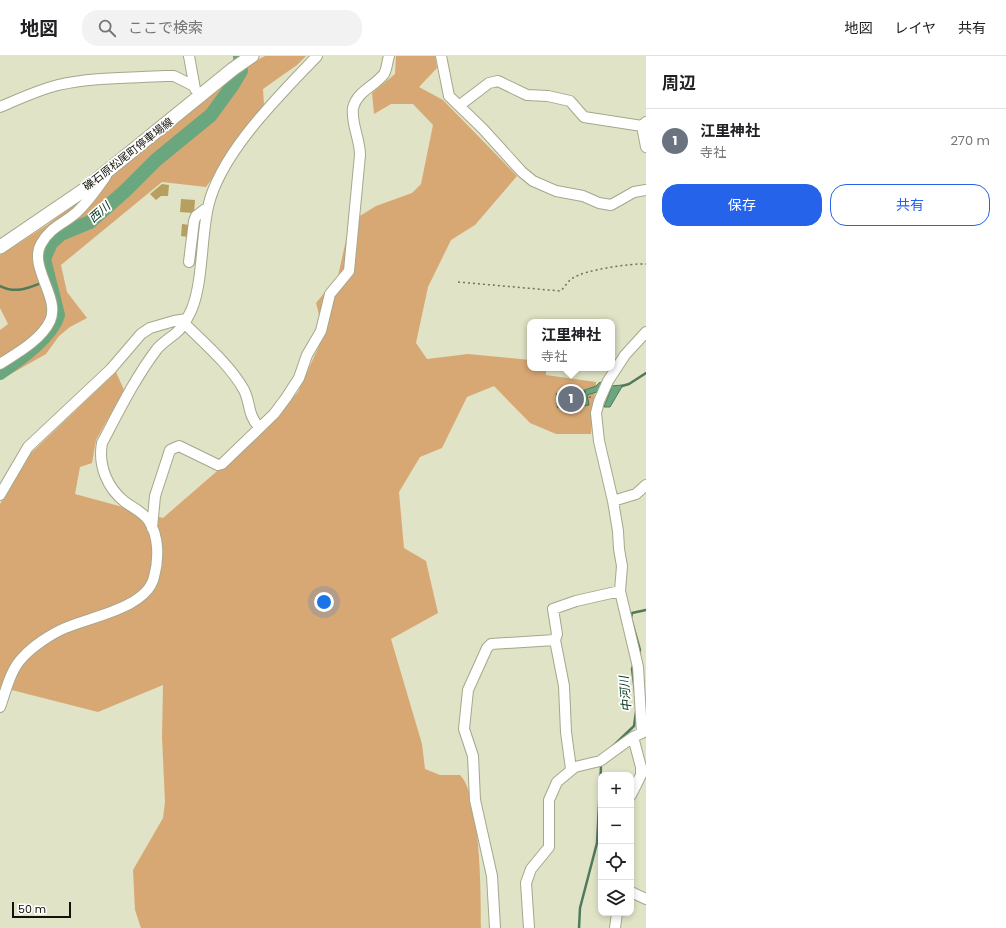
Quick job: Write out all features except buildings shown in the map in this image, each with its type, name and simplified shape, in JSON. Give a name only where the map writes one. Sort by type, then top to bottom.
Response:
[{"type":"main road","name":"礫石原松尾町停車場線","points":[[0,247],[84,190],[110,170],[196,92],[251,57]]},
{"type":"street","points":[[189,56],[196,92]]},
{"type":"street","points":[[0,707],[10,678],[22,658],[48,637],[66,628],[128,606],[149,589],[154,579],[158,547],[149,521],[143,514],[122,500],[114,491],[103,472],[100,454],[102,443],[136,379],[158,347],[177,332],[186,321],[196,293],[208,207],[217,182],[230,159],[253,126],[317,56]]},
{"type":"street","points":[[152,530],[155,496],[172,447],[179,446],[220,465],[274,414],[299,378],[307,355],[321,331],[330,294],[349,271],[360,154],[360,142],[353,122],[353,108],[359,95],[384,73],[389,56]]},
{"type":"street","points":[[442,56],[449,96],[460,105],[522,172],[533,181],[556,191],[583,196],[599,203],[611,205],[634,192],[646,190]]},
{"type":"street","points":[[0,107],[33,92],[58,85],[80,82],[174,76],[196,92]]},
{"type":"street","points":[[460,105],[489,83],[498,81],[527,95],[548,96],[570,101],[584,117],[644,124],[646,147]]},
{"type":"street","points":[[0,364],[35,339],[51,320],[52,307],[39,263],[40,245],[51,229],[77,212],[92,196],[110,170]]},
{"type":"street","points":[[189,262],[194,220],[196,216],[208,207]]},
{"type":"street","points":[[0,495],[28,447],[111,369],[141,334],[150,328],[174,320],[186,321],[241,386],[246,397],[250,414],[259,427]]},
{"type":"street","points":[[615,370],[625,355],[646,332]]},
{"type":"street","points":[[615,371],[598,401],[596,413],[599,441],[614,502],[622,566],[620,591],[636,660],[641,775],[634,789]]},
{"type":"street","points":[[614,502],[636,494],[646,486]]},
{"type":"street","points":[[571,769],[566,732],[564,686],[555,640],[557,634],[553,609],[620,591]]},
{"type":"street","points":[[495,928],[492,876],[475,800],[472,756],[464,729],[466,699],[472,680],[487,648],[491,644],[555,640]]},
{"type":"street","points":[[529,928],[526,883],[531,869],[549,847],[548,806],[551,792],[557,782],[571,769],[580,765],[600,761],[640,734]]},
{"type":"street","points":[[634,893],[646,899]]},
{"type":"street","points":[[615,928],[617,916]]},
{"type":"path","points":[[458,282],[560,291],[573,278],[580,275],[624,265],[646,264]]},
{"type":"path","points":[[579,399],[588,398]]},
{"type":"shaded area","points":[[265,56],[306,56],[297,65],[263,89],[264,105],[206,187],[162,182],[61,265],[67,292],[87,318],[70,327],[59,336],[46,354],[0,380],[0,330],[8,324],[0,308],[0,255],[47,225],[252,63]]},
{"type":"shaded area","points":[[396,56],[435,56],[437,68],[419,87],[443,100],[517,176],[475,225],[451,240],[428,287],[416,343],[427,359],[468,354],[527,360],[527,371],[546,371],[546,375],[596,382],[591,434],[556,434],[530,423],[494,386],[467,397],[442,448],[420,457],[399,492],[404,548],[426,561],[438,613],[391,639],[422,744],[425,769],[440,775],[460,775],[467,786],[476,824],[480,871],[481,928],[141,928],[135,910],[133,870],[163,818],[165,802],[162,737],[163,685],[98,712],[0,687],[0,504],[30,454],[116,372],[124,390],[96,440],[92,463],[80,467],[75,494],[163,518],[262,432],[298,392],[324,335],[316,303],[338,276],[350,222],[376,206],[412,193],[421,184],[433,125],[413,104],[391,104],[374,114],[372,93],[395,74]]},
{"type":"shaded area","points":[[600,382],[603,384],[597,392],[587,395],[589,405],[583,406],[582,391],[596,386]]},
{"type":"shaded area","points":[[623,385],[610,407],[604,407],[611,389],[610,386]]},
{"type":"waterway","name":"西川","points":[[0,373],[25,355],[42,340],[55,323],[58,315],[44,259],[51,243],[61,234],[90,222],[126,190],[156,160],[211,115],[241,71],[240,56]]},
{"type":"waterway","points":[[0,286],[7,289],[19,290],[49,280]]},
{"type":"waterway","points":[[622,386],[629,384],[646,373]]},
{"type":"waterway","points":[[570,407],[558,407],[557,394],[585,392]]},
{"type":"waterway","name":"中河川","points":[[639,653],[640,650],[631,618],[632,613],[646,610]]},
{"type":"waterway","name":"中河川","points":[[634,663],[632,669],[635,691]]},
{"type":"waterway","name":"中河川","points":[[612,747],[634,726],[636,712]]},
{"type":"waterway","name":"中河川","points":[[579,928],[580,908],[597,843],[601,767]]},
{"type":"place","name":"江里神社","points":[[571,399]]}]
